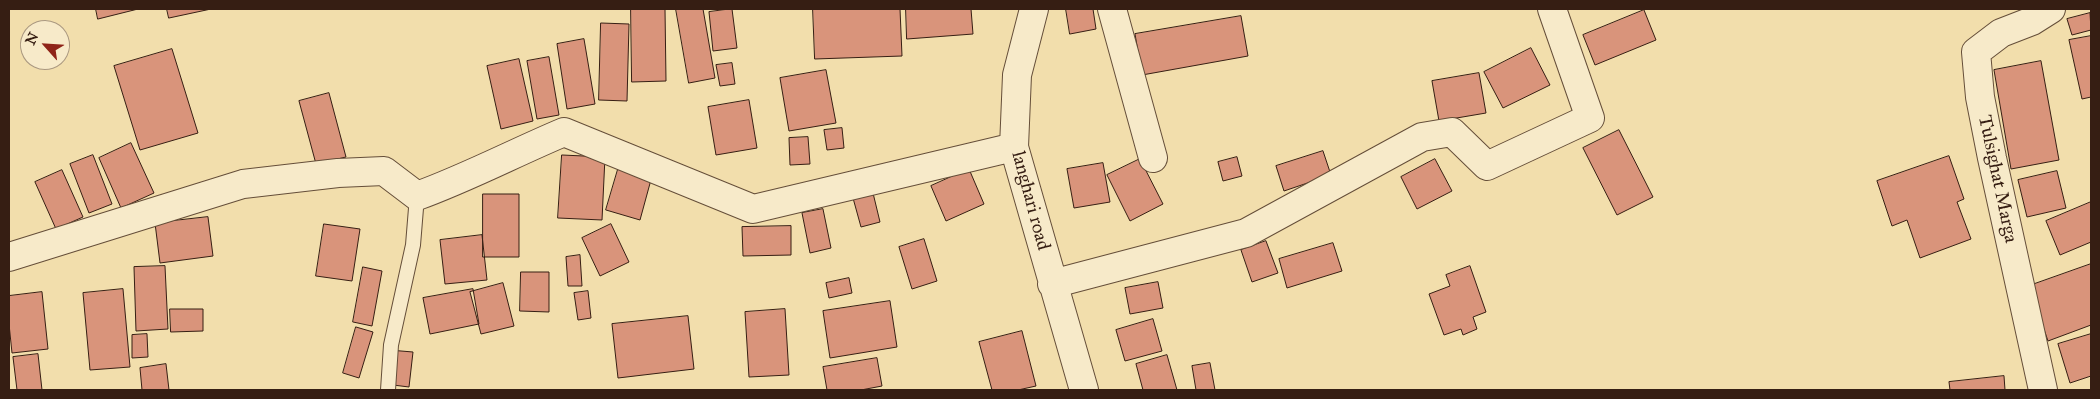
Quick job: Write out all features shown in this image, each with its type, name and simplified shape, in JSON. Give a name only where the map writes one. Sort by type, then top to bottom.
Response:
[{"type":"street","name":"langhari road","points":[[1034,9],[1017,75],[1014,147],[1084,390]]},
{"type":"street","points":[[1112,9],[1153,158]]},
{"type":"street","points":[[1052,284],[1246,233],[1422,137],[1452,132],[1487,166],[1590,118],[1552,9]]},
{"type":"street","name":"Tulsighat Marga","points":[[2043,390],[1992,158],[1980,97],[1976,52],[2001,33],[2032,21],[2050,9]]},
{"type":"street","points":[[9,257],[243,184],[338,173],[384,171],[417,196],[450,184],[516,152],[564,132],[753,210],[1014,147]]},
{"type":"lane","points":[[388,390],[391,345],[414,245],[417,196]]},
{"type":"building","points":[[96,9],[138,9],[98,19]]},
{"type":"building","points":[[167,9],[211,9],[169,18]]},
{"type":"building","points":[[631,9],[665,9],[666,81],[632,82]]},
{"type":"building","points":[[676,9],[703,9],[715,78],[689,83]]},
{"type":"building","points":[[732,9],[737,48],[713,51],[709,12]]},
{"type":"building","points":[[813,9],[900,9],[902,56],[815,59]]},
{"type":"building","points":[[906,9],[971,9],[973,34],[907,39]]},
{"type":"building","points":[[1066,9],[1093,9],[1096,29],[1070,34]]},
{"type":"building","points":[[1644,10],[1656,40],[1595,65],[1583,35]]},
{"type":"building","points":[[2090,13],[2091,30],[2072,35],[2067,19]]},
{"type":"building","points":[[1241,16],[1248,56],[1142,75],[1135,34]]},
{"type":"building","points":[[601,23],[629,24],[627,101],[599,100]]},
{"type":"building","points":[[2091,36],[2091,97],[2082,99],[2069,40]]},
{"type":"building","points":[[584,39],[595,104],[567,109],[557,44]]},
{"type":"building","points":[[1531,48],[1550,85],[1503,108],[1484,72]]},
{"type":"building","points":[[172,49],[198,133],[140,150],[114,66]]},
{"type":"building","points":[[549,57],[559,115],[537,119],[527,61]]},
{"type":"building","points":[[519,59],[533,121],[501,129],[487,66]]},
{"type":"building","points":[[2041,61],[2059,160],[2011,169],[1994,70]]},
{"type":"building","points":[[732,63],[735,84],[720,86],[716,65]]},
{"type":"building","points":[[826,70],[836,123],[789,131],[780,78]]},
{"type":"building","points":[[1479,73],[1486,113],[1439,121],[1432,81]]},
{"type":"building","points":[[329,93],[346,157],[316,164],[299,101]]},
{"type":"building","points":[[749,100],[757,148],[716,155],[708,107]]},
{"type":"building","points":[[842,128],[844,148],[827,150],[824,130]]},
{"type":"building","points":[[1619,130],[1653,197],[1617,215],[1583,148]]},
{"type":"building","points":[[808,137],[810,164],[790,165],[789,138]]},
{"type":"building","points":[[131,143],[154,193],[121,208],[99,158]]},
{"type":"building","points":[[1323,151],[1331,175],[1284,191],[1276,166]]},
{"type":"building","points":[[93,155],[112,204],[89,213],[70,164]]},
{"type":"building","points":[[562,155],[605,157],[602,220],[558,218]]},
{"type":"building","points":[[1949,156],[1964,199],[1957,202],[1971,239],[1920,258],[1907,220],[1892,226],[1877,181]]},
{"type":"building","points":[[1237,157],[1242,176],[1223,181],[1218,162]]},
{"type":"building","points":[[1140,159],[1163,204],[1130,221],[1107,175]]},
{"type":"building","points":[[1435,159],[1452,191],[1417,209],[1401,177]]},
{"type":"building","points":[[1103,163],[1110,202],[1074,208],[1067,169]]},
{"type":"building","points":[[619,166],[652,176],[640,220],[606,210]]},
{"type":"building","points":[[969,169],[984,204],[946,221],[931,186]]},
{"type":"building","points":[[62,170],[83,217],[56,229],[35,182]]},
{"type":"building","points":[[2057,171],[2066,208],[2027,217],[2018,180]]},
{"type":"building","points":[[873,193],[880,222],[861,227],[853,198]]},
{"type":"building","points":[[483,194],[519,194],[519,257],[483,257]]},
{"type":"building","points":[[2091,202],[2091,242],[2060,255],[2046,221]]},
{"type":"building","points":[[823,209],[831,248],[810,253],[802,213]]},
{"type":"building","points":[[208,217],[213,256],[160,263],[155,223]]},
{"type":"building","points":[[324,224],[360,229],[352,281],[316,276]]},
{"type":"building","points":[[611,224],[629,262],[600,276],[582,238]]},
{"type":"building","points":[[791,226],[791,255],[743,256],[742,227]]},
{"type":"building","points":[[482,235],[487,280],[445,284],[440,240]]},
{"type":"building","points":[[924,239],[937,281],[912,289],[899,247]]},
{"type":"building","points":[[1266,241],[1278,273],[1252,282],[1241,250]]},
{"type":"building","points":[[1333,243],[1342,271],[1287,288],[1279,259]]},
{"type":"building","points":[[580,255],[582,286],[568,286],[566,257]]},
{"type":"building","points":[[2091,264],[2091,325],[2048,341],[2029,286]]},
{"type":"building","points":[[165,266],[168,329],[136,331],[134,267]]},
{"type":"building","points":[[1470,266],[1486,312],[1473,317],[1477,329],[1463,335],[1461,329],[1444,335],[1429,294],[1450,286],[1446,275]]},
{"type":"building","points":[[363,267],[382,271],[372,326],[353,322]]},
{"type":"building","points":[[521,272],[549,272],[549,312],[520,311]]},
{"type":"building","points":[[849,278],[852,293],[829,298],[826,283]]},
{"type":"building","points":[[1158,282],[1163,308],[1130,314],[1125,288]]},
{"type":"building","points":[[503,283],[514,326],[481,334],[470,292]]},
{"type":"building","points":[[123,289],[130,367],[90,370],[83,293]]},
{"type":"building","points":[[473,289],[479,324],[430,334],[423,298]]},
{"type":"building","points":[[588,291],[591,318],[578,320],[574,293]]},
{"type":"building","points":[[42,292],[48,349],[12,353],[9,296]]},
{"type":"building","points":[[890,301],[897,347],[830,358],[823,311]]},
{"type":"building","points":[[170,309],[203,309],[203,331],[171,332]]},
{"type":"building","points":[[785,309],[789,375],[749,377],[745,312]]},
{"type":"building","points":[[688,316],[694,369],[618,378],[612,324]]},
{"type":"building","points":[[1153,319],[1162,351],[1125,361],[1116,330]]},
{"type":"building","points":[[356,327],[373,332],[359,378],[343,373]]},
{"type":"building","points":[[1022,331],[1036,386],[1018,390],[992,390],[979,342]]},
{"type":"building","points":[[147,334],[148,357],[132,358],[132,335]]},
{"type":"building","points":[[2091,334],[2091,376],[2070,383],[2058,344]]},
{"type":"building","points":[[389,350],[413,352],[409,387],[385,384]]},
{"type":"building","points":[[38,354],[42,390],[17,390],[13,357]]},
{"type":"building","points":[[1167,355],[1177,390],[1143,390],[1136,364]]},
{"type":"building","points":[[877,358],[882,386],[861,390],[827,390],[823,367]]},
{"type":"building","points":[[1210,363],[1215,390],[1196,390],[1192,366]]},
{"type":"building","points":[[166,364],[169,390],[142,390],[140,368]]},
{"type":"building","points":[[2004,376],[2005,390],[1950,390],[1949,382]]}]
